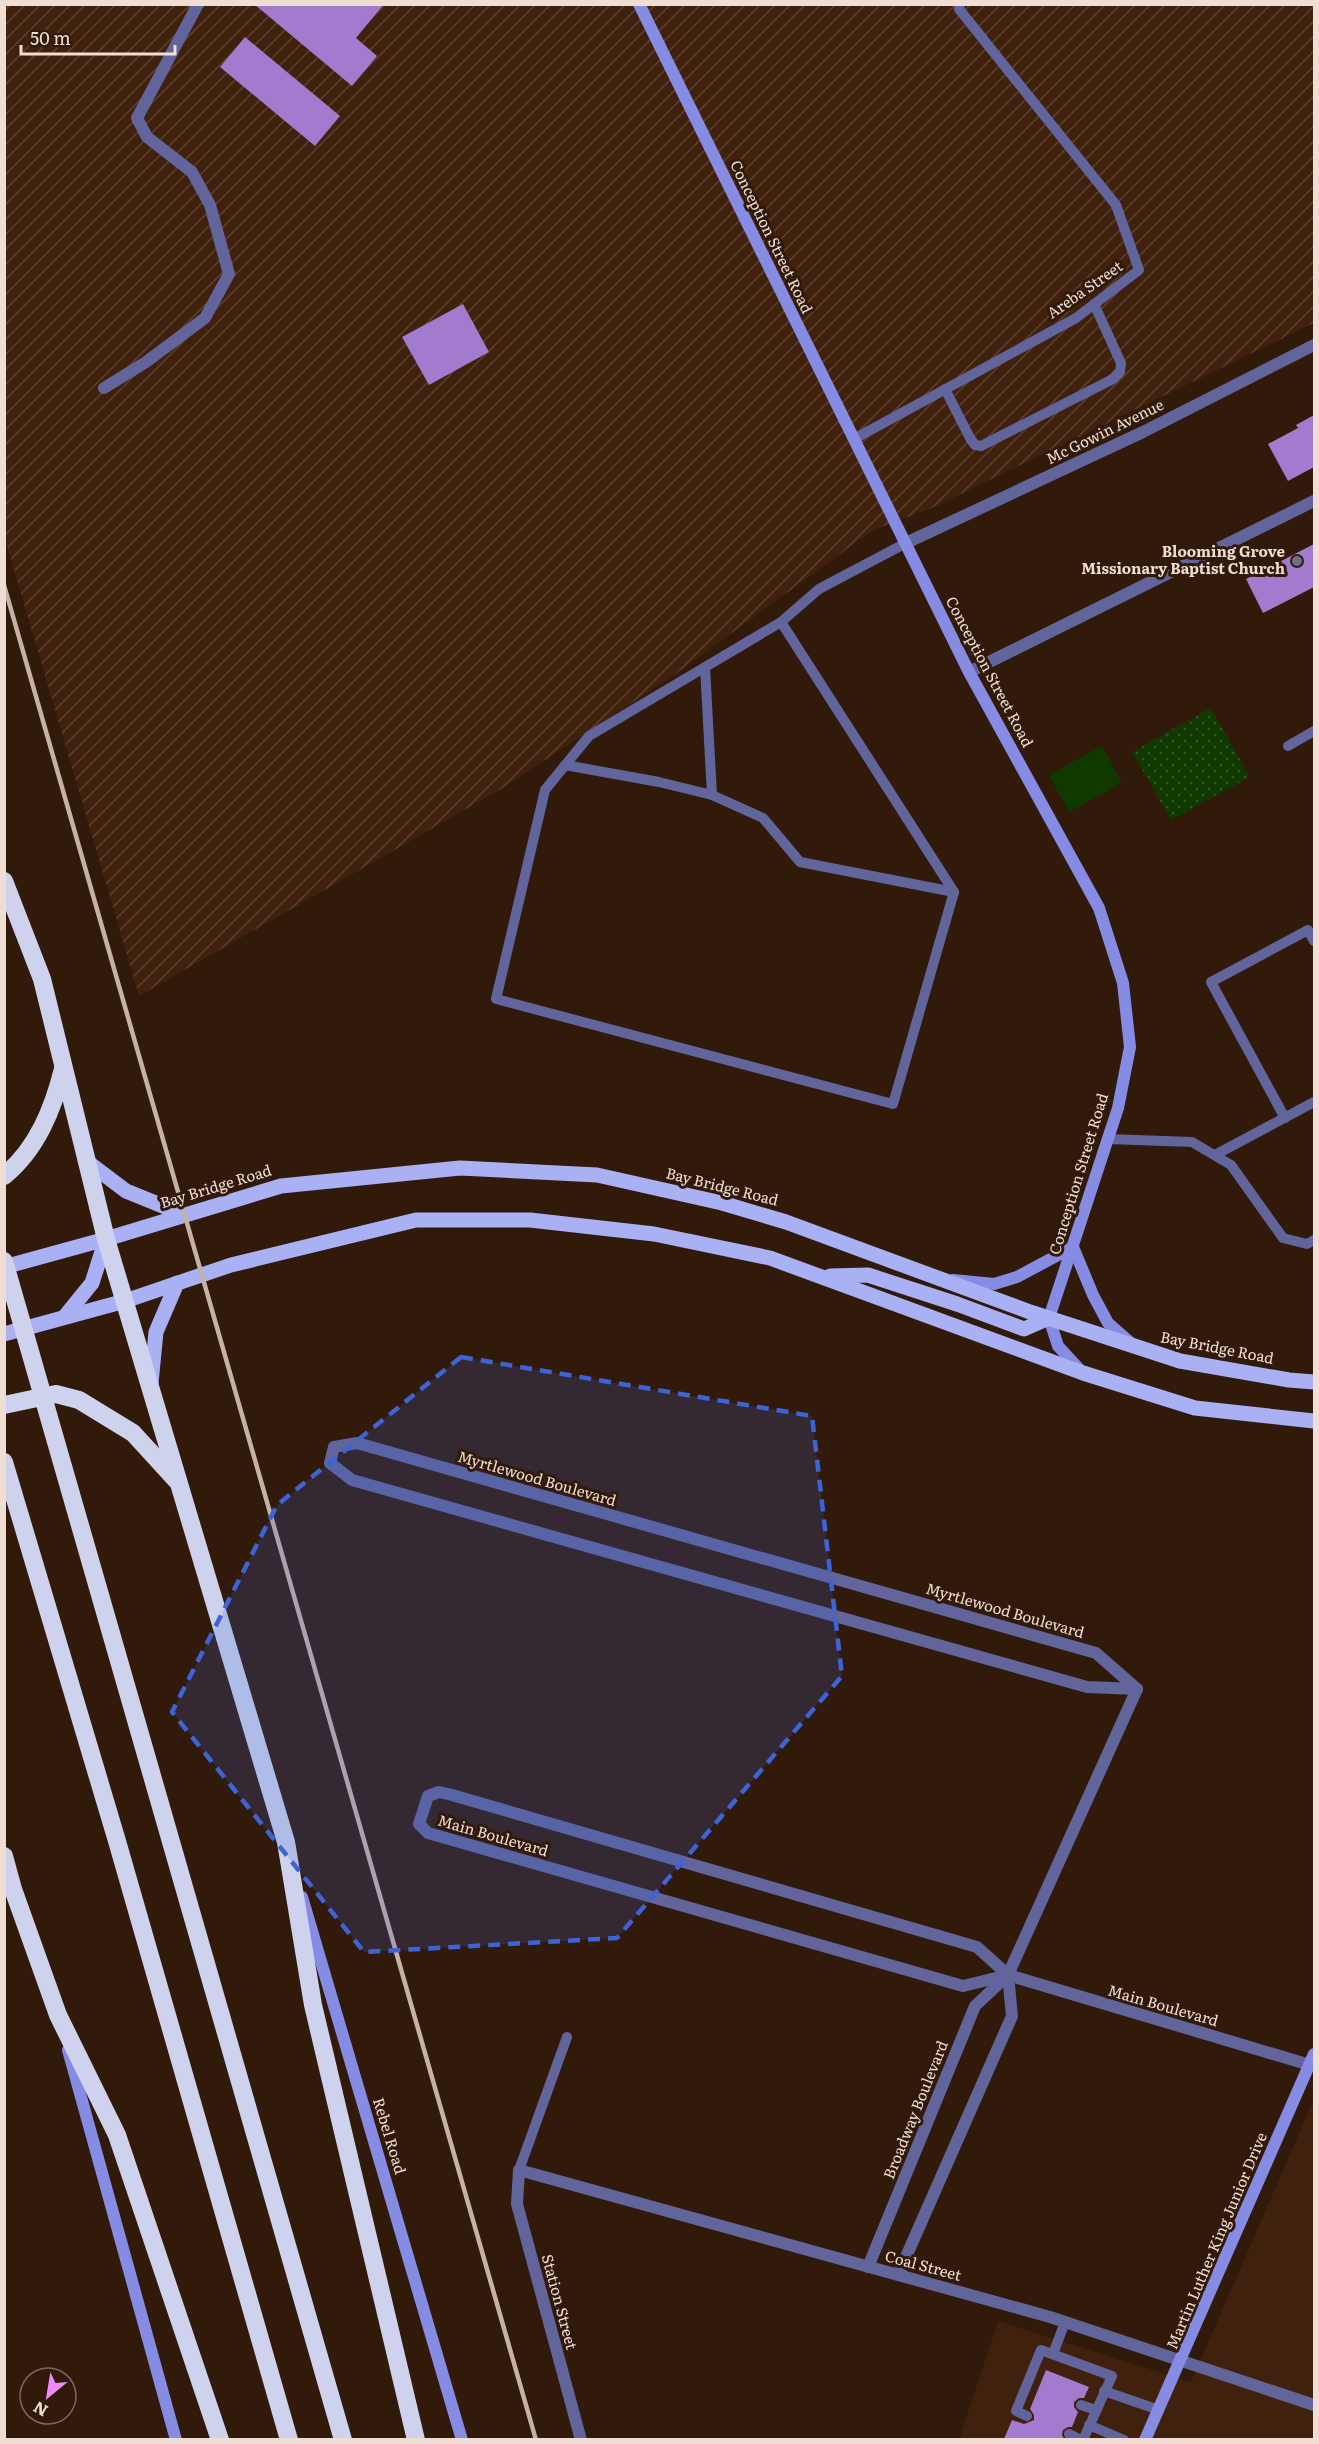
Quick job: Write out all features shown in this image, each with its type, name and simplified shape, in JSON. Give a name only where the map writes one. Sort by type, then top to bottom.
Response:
[{"type":"highway","points":[[4,881],[42,980],[106,1239],[286,1842],[313,2006],[416,2439]]},
{"type":"highway","points":[[4,1176],[18,1164],[37,1137],[51,1109],[64,1064]]},
{"type":"highway","points":[[4,1261],[343,2439]]},
{"type":"highway","points":[[4,1405],[56,1394],[79,1400],[133,1433],[179,1484]]},
{"type":"highway","points":[[4,1462],[114,1830],[289,2439]]},
{"type":"highway","points":[[4,1856],[58,2015],[117,2135],[220,2439]]},
{"type":"main road","points":[[85,1160],[126,1191],[185,1215]]},
{"type":"main road","name":"Bay Bridge Road","points":[[4,1267],[281,1186],[460,1168],[597,1175],[722,1203],[765,1216],[1137,1349],[1180,1361],[1288,1380],[1314,1382]]},
{"type":"main road","points":[[4,1334],[124,1301],[231,1265],[416,1220],[530,1220],[654,1234],[770,1258],[1083,1373],[1196,1408],[1314,1421]]},
{"type":"main road","points":[[66,1316],[92,1283],[106,1239]]},
{"type":"main road","points":[[819,1276],[868,1275],[1024,1329],[1049,1318]]},
{"type":"main road","points":[[150,1389],[156,1332],[177,1283]]},
{"type":"street","points":[[104,388],[146,362],[205,318],[229,274],[210,205],[192,172],[147,137],[137,118],[198,4]]},
{"type":"street","name":"Conception Street Road","points":[[639,4],[969,672],[1099,908],[1123,983],[1130,1047],[1118,1108],[1049,1318]]},
{"type":"street","name":"Mc Gowin Avenue","points":[[906,543],[1143,432],[1314,345]]},
{"type":"street","points":[[969,672],[1314,501]]},
{"type":"street","points":[[944,1280],[994,1284],[1017,1277],[1073,1247],[1093,1295],[1108,1323],[1137,1349]]},
{"type":"street","points":[[1049,1318],[1058,1346],[1083,1373]]},
{"type":"street","name":"Myrtlewood Boulevard","points":[[357,1443],[1096,1653],[1137,1689],[1087,1687],[352,1480],[330,1463],[334,1447],[357,1443]]},
{"type":"street","name":"Broadway Boulevard","points":[[868,2266],[975,2006],[1008,1976],[1137,1689]]},
{"type":"street","name":"Main Boulevard","points":[[1008,1976],[963,1986],[428,1833],[419,1824],[428,1796],[440,1792],[452,1795],[976,1947],[1008,1976],[1312,2059]]},
{"type":"street","name":"Rebel Road","points":[[286,1842],[462,2439]]},
{"type":"street","name":"Broadway Boulevard","points":[[898,2275],[1012,2016],[1008,1976]]},
{"type":"street","points":[[58,2015],[176,2439]]},
{"type":"street","name":"Martin Luther King Junior Drive","points":[[1146,2439],[1312,2059]]},
{"type":"street","name":"Coal Street","points":[[519,2170],[1065,2322],[1314,2404]]},
{"type":"street","name":"Station Street","points":[[519,2170],[517,2204],[581,2439]]},
{"type":"lane","name":"Areba Street","points":[[854,439],[1076,318],[1139,270],[1116,205],[959,9],[960,4]]},
{"type":"lane","points":[[945,389],[970,438],[975,445],[981,446],[1113,379],[1120,372],[1121,363],[1094,304]]},
{"type":"lane","points":[[781,622],[954,892],[893,1104],[496,999],[545,790],[589,736],[781,622],[819,589],[906,543]]},
{"type":"lane","points":[[705,667],[712,795]]},
{"type":"lane","points":[[1288,746],[1314,731]]},
{"type":"lane","points":[[565,765],[659,782],[712,795],[763,818],[800,862],[954,892]]},
{"type":"lane","points":[[1285,1118],[1211,981],[1308,930],[1314,941]]},
{"type":"lane","points":[[1215,1155],[1314,1102]]},
{"type":"lane","points":[[1108,1138],[1192,1142],[1231,1165],[1283,1238],[1307,1244],[1314,1240]]},
{"type":"lane","points":[[519,2170],[567,2037]]},
{"type":"lane","points":[[1053,2354],[1065,2322]]},
{"type":"lane","points":[[1028,2416],[1016,2411],[1041,2350],[1112,2376],[1082,2439],[1069,2434]]},
{"type":"lane","points":[[1028,2381],[1040,2386]]},
{"type":"lane","points":[[1104,2391],[1159,2410]]},
{"type":"lane","points":[[1082,2404],[1096,2410]]},
{"type":"lane","points":[[1089,2425],[1124,2439]]},
{"type":"highlighted area","points":[[461,1357],[812,1416],[842,1676],[617,1938],[364,1952],[172,1712],[277,1505]]},
{"type":"shaded area","points":[[5,5],[1314,5],[1314,323],[932,508],[873,530],[674,675],[501,789],[139,996],[5,539]]},
{"type":"shaded area","points":[[1314,2099],[1314,2439],[959,2440],[998,2321],[1191,2382]]},
{"type":"green space","points":[[1211,708],[1250,777],[1171,820],[1132,752]]},
{"type":"green space","points":[[1102,746],[1122,783],[1069,812],[1049,775]]},
{"type":"building","points":[[254,4],[384,4],[356,38],[377,56],[352,86]]},
{"type":"building","points":[[245,37],[340,116],[315,146],[220,67]]},
{"type":"building","points":[[463,304],[489,352],[429,385],[402,337]]},
{"type":"building","points":[[1314,415],[1314,467],[1288,481],[1268,444],[1298,428],[1296,425]]},
{"type":"building","name":"Blooming Grove Missionary Baptist Church","points":[[1314,544],[1314,587],[1263,613],[1246,579]]},
{"type":"building","points":[[1046,2370],[1089,2387],[1084,2398],[1079,2398],[1074,2402],[1074,2407],[1078,2412],[1072,2427],[1063,2430],[1064,2439],[1004,2439],[1012,2420],[1024,2424],[1034,2420],[1030,2409]]},
{"type":"railway","points":[[4,585],[536,2440]]},
{"type":"place","name":"Blooming Grove Missionary Baptist Church","points":[[1297,561]]}]
